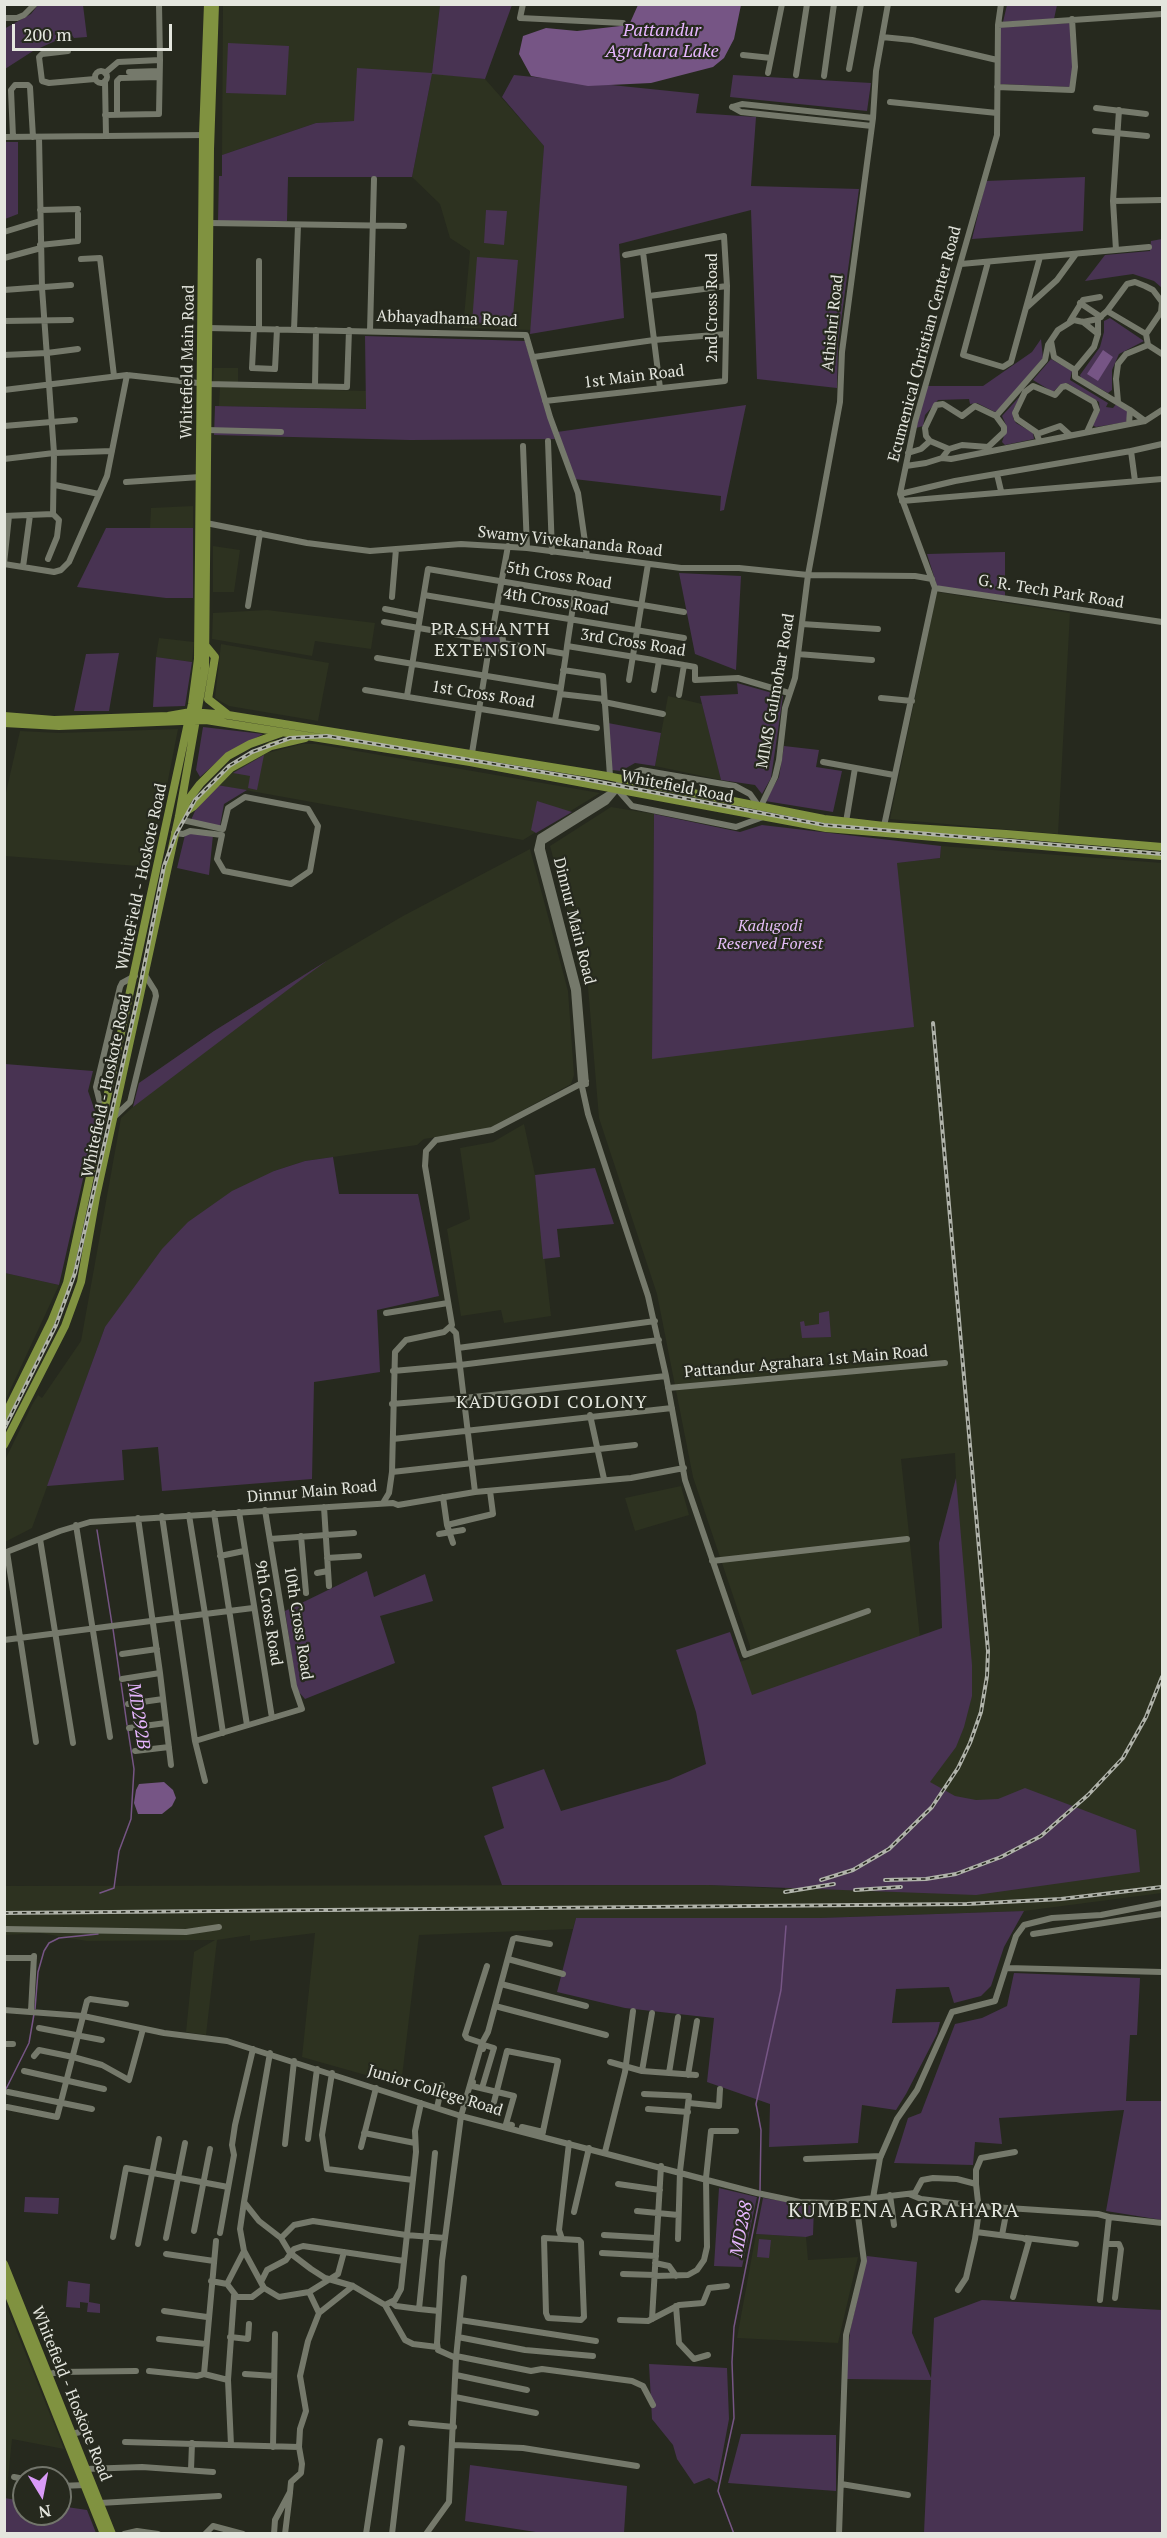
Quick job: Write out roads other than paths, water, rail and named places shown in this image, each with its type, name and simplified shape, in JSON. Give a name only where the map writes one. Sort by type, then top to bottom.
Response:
[{"type":"main road","name":"Whitefield Main Road","points":[[194,716],[206,646],[207,430],[204,383],[208,4]]},
{"type":"main road","name":"Whitefield Main Road","points":[[194,716],[198,659],[200,477],[208,328],[207,135],[215,4]]},
{"type":"main road","points":[[204,568],[206,527]]},
{"type":"main road","points":[[206,646],[210,648],[215,657],[208,699],[228,715]]},
{"type":"main road","name":"Whitefield Road","points":[[194,716],[228,715],[472,753],[610,776],[760,808],[846,822],[1162,847]]},
{"type":"main road","points":[[4,716],[54,720],[194,716]]},
{"type":"main road","points":[[4,723],[59,726],[132,724],[194,716]]},
{"type":"main road","name":"Whitefield Road","points":[[194,716],[617,789],[763,817],[864,832],[1162,856]]},
{"type":"main road","name":"Whitefield - Hoskote Road","points":[[4,1445],[8,1430],[74,1304],[88,1249],[96,1197],[178,816],[194,716]]},
{"type":"main road","name":"WhiteField - Hoskote Road","points":[[4,1417],[61,1298],[194,716]]},
{"type":"main road","points":[[178,816],[206,776],[228,756],[267,737],[288,732]]},
{"type":"main road","points":[[178,816],[193,807],[231,768],[250,757],[271,746],[294,739],[318,737]]},
{"type":"main road","points":[[378,747],[379,738]]},
{"type":"main road","points":[[390,749],[392,740]]},
{"type":"main road","points":[[61,1298],[74,1304]]},
{"type":"main road","name":"Whitefield - Hoskote Road","points":[[4,2264],[45,2374],[112,2534]]},
{"type":"main road","points":[[4,2283],[45,2374],[104,2534]]},
{"type":"street","points":[[4,18],[17,18],[24,15],[35,4]]},
{"type":"street","points":[[105,114],[159,114],[159,4]]},
{"type":"street","points":[[523,4],[520,18],[623,23]]},
{"type":"street","points":[[768,73],[782,4]]},
{"type":"street","points":[[796,75],[807,4]]},
{"type":"street","points":[[824,76],[834,4]]},
{"type":"street","points":[[849,69],[861,4]]},
{"type":"street","name":"Athishri Road","points":[[808,575],[840,402],[842,352],[873,118],[876,71],[888,4]]},
{"type":"street","name":"Ecumenical Christian Center Road","points":[[901,497],[915,422],[996,135],[998,25],[1001,4]]},
{"type":"street","points":[[998,25],[1162,14]]},
{"type":"street","points":[[997,87],[1072,90],[1075,67],[1072,20]]},
{"type":"street","points":[[882,37],[912,40],[997,60]]},
{"type":"street","points":[[68,51],[42,54],[39,57],[42,81],[49,83],[95,79],[99,83],[105,81]]},
{"type":"street","points":[[744,55],[771,58]]},
{"type":"street","points":[[106,136],[105,81],[107,76],[105,73],[111,65],[118,62],[160,60]]},
{"type":"street","points":[[95,79],[98,72],[105,73]]},
{"type":"street","points":[[129,72],[159,74]]},
{"type":"street","points":[[117,114],[117,81],[120,78],[159,74]]},
{"type":"street","points":[[13,137],[11,90],[15,85],[28,85],[36,137],[42,288],[54,453],[54,514],[59,520],[59,530],[48,559]]},
{"type":"street","points":[[890,102],[997,113]]},
{"type":"street","points":[[872,126],[741,112],[732,107],[742,104],[873,118]]},
{"type":"street","points":[[1096,108],[1146,114]]},
{"type":"street","points":[[1116,250],[1113,201],[1119,110]]},
{"type":"street","points":[[1095,131],[1147,136]]},
{"type":"street","points":[[4,137],[207,135]]},
{"type":"street","points":[[370,331],[374,179]]},
{"type":"street","points":[[1113,201],[1162,200]]},
{"type":"street","points":[[4,258],[41,247],[78,241],[78,212],[40,210]]},
{"type":"street","points":[[4,232],[40,221]]},
{"type":"street","points":[[209,223],[404,226]]},
{"type":"street","points":[[294,330],[298,225]]},
{"type":"street","name":"2nd Cross Road","points":[[643,252],[724,236],[727,286],[725,381]]},
{"type":"street","points":[[961,264],[1149,247]]},
{"type":"street","points":[[625,255],[643,252],[660,388]]},
{"type":"street","points":[[1025,309],[1057,280],[1076,254]]},
{"type":"street","points":[[988,262],[963,355],[1003,367],[1008,365],[1040,257]]},
{"type":"street","points":[[81,259],[100,258],[114,375]]},
{"type":"street","points":[[260,261],[252,368],[275,369],[277,329]]},
{"type":"street","points":[[1070,321],[1083,322],[1099,318],[1127,284],[1135,282],[1145,285],[1159,297],[1162,307],[1146,334],[1148,345],[1162,354]]},
{"type":"street","points":[[4,290],[71,285]]},
{"type":"street","points":[[649,296],[727,286]]},
{"type":"street","points":[[996,416],[1045,360],[1051,341],[1058,330],[1070,321],[1080,303],[1086,298],[1100,297]]},
{"type":"street","points":[[1080,303],[1099,318]]},
{"type":"street","points":[[1107,311],[1146,334]]},
{"type":"street","points":[[1075,370],[1094,346],[1098,334],[1099,318]]},
{"type":"street","points":[[4,321],[71,320]]},
{"type":"street","points":[[1083,322],[1098,334]]},
{"type":"street","name":"Abhayadhama Road","points":[[208,328],[526,335],[545,401],[578,493],[587,556]]},
{"type":"street","points":[[315,387],[316,330]]},
{"type":"street","points":[[4,390],[114,375],[204,383],[347,387],[349,330]]},
{"type":"street","points":[[534,357],[654,340],[726,334]]},
{"type":"street","points":[[1051,341],[1054,357],[1075,370],[1077,379],[1119,402],[1145,421]]},
{"type":"street","points":[[1119,402],[1116,379],[1118,364],[1126,354],[1148,345]]},
{"type":"street","points":[[4,355],[78,349]]},
{"type":"street","points":[[54,514],[7,516],[4,564],[54,572],[65,567],[107,476],[128,375]]},
{"type":"street","name":"1st Main Road","points":[[545,401],[725,381]]},
{"type":"street","points":[[1027,381],[1055,396],[1062,387],[1066,386],[1094,402],[1097,410],[1087,432]]},
{"type":"street","points":[[1033,386],[1024,392],[1015,413],[1017,419],[1038,437]]},
{"type":"street","points":[[943,404],[962,416],[973,406],[996,416],[1004,430],[985,448],[966,445],[949,449],[930,441],[926,436],[925,428],[936,405],[943,404]]},
{"type":"street","points":[[1129,424],[1130,410]]},
{"type":"street","points":[[906,466],[942,458],[951,459],[1038,437],[1070,435],[1145,421],[1162,410]]},
{"type":"street","points":[[4,426],[75,420]]},
{"type":"street","points":[[1038,437],[1060,426],[1070,435]]},
{"type":"street","points":[[207,430],[281,432]]},
{"type":"street","points":[[548,441],[552,552]]},
{"type":"street","points":[[908,453],[921,449],[930,441]]},
{"type":"street","points":[[901,497],[997,474],[1162,444]]},
{"type":"street","points":[[524,446],[527,548]]},
{"type":"street","points":[[921,449],[926,463]]},
{"type":"street","points":[[942,458],[949,449]]},
{"type":"street","points":[[4,459],[54,453],[112,451]]},
{"type":"street","points":[[1131,451],[1135,481]]},
{"type":"street","points":[[997,474],[1001,491]]},
{"type":"street","points":[[126,482],[200,477]]},
{"type":"street","points":[[901,497],[1162,479]]},
{"type":"street","points":[[55,485],[99,494]]},
{"type":"street","points":[[884,826],[934,588],[923,551],[901,497]]},
{"type":"street","points":[[23,567],[30,515]]},
{"type":"street","name":"Swamy Vivekananda Road","points":[[206,527],[260,533],[308,543],[370,551],[461,544],[508,546],[681,568],[740,568],[808,575],[915,576],[932,579]]},
{"type":"street","points":[[248,606],[260,533]]},
{"type":"street","points":[[493,628],[508,546]]},
{"type":"street","points":[[392,597],[396,549]]},
{"type":"street","points":[[629,680],[648,564]]},
{"type":"street","name":"5th Cross Road","points":[[424,595],[428,570],[641,603],[684,612]]},
{"type":"street","name":"MIMS Gulmohar Road","points":[[760,808],[779,760],[785,708],[795,678],[808,575]]},
{"type":"street","name":"G. R. Tech Park Road","points":[[934,588],[1162,622]]},
{"type":"street","points":[[567,646],[575,593]]},
{"type":"street","points":[[407,696],[424,595]]},
{"type":"street","name":"4th Cross Road","points":[[424,595],[684,638]]},
{"type":"street","points":[[385,609],[420,616]]},
{"type":"street","points":[[384,622],[477,638]]},
{"type":"street","points":[[802,624],[878,629]]},
{"type":"street","points":[[493,628],[501,634],[503,644],[498,652],[488,654],[479,648],[477,638],[484,629],[493,628]]},
{"type":"street","name":"3rd Cross Road","points":[[503,644],[566,654],[567,646],[633,656],[695,667],[695,681],[738,678],[789,693]]},
{"type":"street","points":[[472,753],[488,654]]},
{"type":"street","points":[[555,720],[566,654]]},
{"type":"street","points":[[798,654],[872,660]]},
{"type":"street","points":[[377,658],[485,675],[663,714]]},
{"type":"street","points":[[654,690],[659,661]]},
{"type":"street","points":[[679,694],[684,665]]},
{"type":"street","points":[[563,670],[603,676],[610,776]]},
{"type":"street","name":"1st Cross Road","points":[[365,690],[597,728]]},
{"type":"street","points":[[881,698],[912,701]]},
{"type":"street","points":[[823,762],[894,775]]},
{"type":"street","points":[[846,822],[855,768]]},
{"type":"street","points":[[760,808],[750,794],[735,786],[647,770],[635,771],[620,779],[617,789],[632,806],[736,827],[763,817]]},
{"type":"street","name":"Dinnur Main Road","points":[[617,789],[606,802],[547,838],[542,845],[578,989],[584,1090],[591,1126],[655,1321],[685,1480],[745,1655],[868,1611]]},
{"type":"street","points":[[245,797],[308,809],[318,826],[309,871],[291,884],[224,871],[217,859],[223,832],[228,808],[245,797]]},
{"type":"street","points":[[178,816],[188,820],[191,827]]},
{"type":"street","points":[[191,827],[223,832]]},
{"type":"street","points":[[174,833],[183,834],[191,827]]},
{"type":"street","points":[[114,1117],[130,1102],[156,996],[145,975]]},
{"type":"street","points":[[104,1116],[96,1087],[120,987],[122,983],[135,976]]},
{"type":"street","points":[[475,1492],[458,1348],[455,1331],[450,1327],[425,1155],[428,1147],[442,1139],[492,1130],[584,1082]]},
{"type":"street","points":[[386,1313],[448,1303]]},
{"type":"street","points":[[458,1348],[655,1321]]},
{"type":"street","name":"Dinnur Main Road","points":[[6,1552],[76,1525],[162,1516],[383,1503],[389,1493],[392,1473],[395,1352],[402,1342],[444,1332],[450,1327]]},
{"type":"street","points":[[393,1371],[659,1340]]},
{"type":"street","name":"Pattandur Agrahara 1st Main Road","points":[[668,1388],[945,1363]]},
{"type":"street","points":[[392,1404],[666,1376]]},
{"type":"street","points":[[393,1439],[590,1415],[672,1408]]},
{"type":"street","points":[[590,1415],[604,1479]]},
{"type":"street","points":[[392,1473],[635,1445]]},
{"type":"street","points":[[383,1503],[398,1505],[475,1492],[529,1489],[604,1479],[631,1478],[684,1468]]},
{"type":"street","points":[[447,1524],[493,1514],[490,1491]]},
{"type":"street","points":[[443,1497],[447,1524],[453,1543]]},
{"type":"street","points":[[324,1507],[329,1586]]},
{"type":"street","name":"10th Cross Road","points":[[265,1510],[294,1686],[302,1709],[272,1718]]},
{"type":"street","name":"9th Cross Road","points":[[239,1512],[272,1718]]},
{"type":"street","points":[[213,1513],[247,1725]]},
{"type":"street","points":[[189,1515],[223,1733]]},
{"type":"street","points":[[162,1516],[195,1741],[205,1781]]},
{"type":"street","points":[[138,1518],[171,1765]]},
{"type":"street","points":[[461,1522],[465,1540]]},
{"type":"street","points":[[76,1525],[110,1737]]},
{"type":"street","points":[[439,1534],[463,1530]]},
{"type":"street","points":[[270,1539],[354,1533]]},
{"type":"street","points":[[301,1536],[306,1593]]},
{"type":"street","points":[[39,1539],[73,1743]]},
{"type":"street","points":[[712,1561],[907,1539]]},
{"type":"street","points":[[220,1556],[244,1551]]},
{"type":"street","points":[[6,1552],[36,1742]]},
{"type":"street","points":[[327,1558],[359,1557]]},
{"type":"street","points":[[317,1573],[328,1571]]},
{"type":"street","points":[[4,1640],[254,1608]]},
{"type":"street","points":[[122,1654],[157,1649]]},
{"type":"street","points":[[123,1679],[160,1673]]},
{"type":"street","points":[[128,1704],[163,1699]]},
{"type":"street","points":[[195,1741],[272,1718]]},
{"type":"street","points":[[129,1728],[166,1723]]},
{"type":"street","points":[[135,1751],[169,1747]]},
{"type":"street","points":[[873,2198],[881,2156],[897,2119],[917,2090],[952,2012],[995,2001],[1016,1936],[1024,1925],[1052,1918],[1101,1915],[1162,1904]]},
{"type":"street","points":[[1033,1934],[1162,1914]]},
{"type":"street","points":[[4,1929],[186,1932],[219,1927]]},
{"type":"street","points":[[436,2347],[442,2261],[461,2116],[515,1938],[550,1944]]},
{"type":"street","points":[[4,1958],[34,1957],[31,2011]]},
{"type":"street","points":[[508,1959],[563,1974]]},
{"type":"street","points":[[482,2043],[467,2038],[465,2035],[487,1966]]},
{"type":"street","points":[[1007,1968],[1162,1972]]},
{"type":"street","points":[[501,1984],[586,2006]]},
{"type":"street","points":[[7,2107],[57,2117],[85,2004],[90,1999],[126,2004]]},
{"type":"street","points":[[495,2006],[606,2036]]},
{"type":"street","name":"Junior College Road","points":[[4,2010],[83,2016],[143,2029],[227,2041],[461,2116],[543,2134],[569,2143],[800,2202],[834,2203],[909,2194],[924,2199],[978,2206],[1098,2214],[1162,2223]]},
{"type":"street","points":[[605,2152],[626,2067],[633,2011]]},
{"type":"street","points":[[642,2071],[652,2013]]},
{"type":"street","points":[[669,2073],[678,2018]]},
{"type":"street","points":[[688,2075],[697,2021]]},
{"type":"street","points":[[39,2028],[102,2040]]},
{"type":"street","points":[[34,2056],[39,2050],[73,2057],[102,2065],[129,2080],[143,2029]]},
{"type":"street","points":[[4,2044],[13,2044]]},
{"type":"street","points":[[482,2088],[494,2048],[484,2045],[472,2086],[514,2096],[506,2124],[529,2131]]},
{"type":"street","points":[[220,2233],[234,2156],[232,2145],[235,2125],[253,2049]]},
{"type":"street","points":[[494,2102],[507,2051],[558,2061],[543,2134]]},
{"type":"street","points":[[270,2053],[240,2229],[244,2251],[262,2285],[279,2296],[309,2292],[338,2274],[344,2252]]},
{"type":"street","points":[[285,2144],[294,2061]]},
{"type":"street","points":[[610,2062],[642,2071],[696,2075]]},
{"type":"street","points":[[309,2139],[317,2069]]},
{"type":"street","points":[[24,2071],[104,2089]]},
{"type":"street","points":[[332,2073],[322,2135],[327,2169],[413,2180]]},
{"type":"street","points":[[437,2108],[442,2085]]},
{"type":"street","points":[[361,2147],[376,2088]]},
{"type":"street","points":[[689,2103],[719,2106],[720,2090]]},
{"type":"street","points":[[8,2092],[92,2109]]},
{"type":"street","points":[[644,2094],[689,2096],[680,2171],[678,2238]]},
{"type":"street","points":[[388,2304],[399,2296],[413,2180],[415,2131],[421,2103]]},
{"type":"street","points":[[648,2109],[688,2112]]},
{"type":"street","points":[[623,2274],[676,2276],[693,2273],[706,2255],[706,2178],[711,2131],[736,2131]]},
{"type":"street","points":[[364,2133],[415,2143]]},
{"type":"street","points":[[138,2244],[159,2139]]},
{"type":"street","points":[[166,2238],[185,2143]]},
{"type":"street","points":[[562,2239],[560,2220],[569,2143]]},
{"type":"street","points":[[574,2212],[589,2148]]},
{"type":"street","points":[[194,2230],[210,2149]]},
{"type":"street","points":[[958,2290],[966,2278],[976,2232],[978,2206],[976,2170],[981,2158],[1015,2152]]},
{"type":"street","points":[[418,2309],[435,2153]]},
{"type":"street","points":[[806,2159],[881,2156]]},
{"type":"street","points":[[652,2319],[661,2166]]},
{"type":"street","points":[[113,2237],[126,2168],[228,2187]]},
{"type":"street","points":[[909,2194],[915,2193],[922,2180],[933,2178],[957,2179],[976,2184]]},
{"type":"street","points":[[618,2184],[660,2190]]},
{"type":"street","points":[[890,2195],[894,2225]]},
{"type":"street","points":[[839,2534],[846,2335],[864,2261],[856,2201]]},
{"type":"street","points":[[244,2202],[259,2221],[281,2238],[310,2269],[330,2279],[353,2286],[388,2304],[439,2311]]},
{"type":"street","points":[[1002,2235],[1007,2209]]},
{"type":"street","points":[[637,2211],[678,2215]]},
{"type":"street","points":[[1100,2300],[1109,2217]]},
{"type":"street","points":[[281,2238],[294,2225],[313,2222],[446,2238]]},
{"type":"street","points":[[976,2232],[1076,2244]]},
{"type":"street","points":[[604,2235],[656,2238]]},
{"type":"street","points":[[544,2238],[562,2239],[581,2242],[584,2317],[581,2320],[548,2318],[546,2313],[544,2238]]},
{"type":"street","points":[[1013,2297],[1029,2244],[1023,2238]]},
{"type":"street","points":[[204,2374],[207,2317],[216,2241]]},
{"type":"street","points":[[1107,2244],[1119,2244],[1121,2249],[1115,2298]]},
{"type":"street","points":[[234,2296],[252,2297],[262,2285],[267,2270],[283,2263],[303,2246],[404,2261]]},
{"type":"street","points":[[227,2284],[244,2251]]},
{"type":"street","points":[[602,2253],[655,2259],[669,2266],[676,2276]]},
{"type":"street","points":[[166,2254],[214,2261]]},
{"type":"street","points":[[426,2534],[449,2502],[456,2357],[464,2278]]},
{"type":"street","points":[[211,2282],[227,2284]]},
{"type":"street","points":[[227,2284],[234,2296],[228,2380],[231,2445]]},
{"type":"street","points":[[285,2534],[291,2482],[301,2473],[300,2429],[306,2411],[300,2376],[308,2341],[319,2313],[353,2286]]},
{"type":"street","points":[[620,2320],[640,2322],[652,2319],[676,2306],[703,2303],[709,2289],[727,2286]]},
{"type":"street","points":[[309,2292],[319,2313]]},
{"type":"street","points":[[388,2304],[405,2340],[413,2344],[436,2347],[441,2352],[456,2357],[531,2371],[542,2369],[632,2381],[643,2386],[653,2405]]},
{"type":"street","points":[[676,2306],[679,2343],[694,2359],[708,2355]]},
{"type":"street","points":[[164,2311],[207,2317]]},
{"type":"street","points":[[460,2320],[596,2341]]},
{"type":"street","points":[[230,2337],[248,2339],[249,2324]]},
{"type":"street","points":[[273,2447],[275,2334]]},
{"type":"street","points":[[458,2337],[525,2350],[593,2356]]},
{"type":"street","points":[[159,2339],[206,2344]]},
{"type":"street","points":[[45,2374],[136,2371]]},
{"type":"street","points":[[149,2371],[196,2376],[204,2374],[228,2380]]},
{"type":"street","points":[[245,2374],[274,2376]]},
{"type":"street","points":[[456,2375],[527,2390]]},
{"type":"street","points":[[455,2397],[536,2413]]},
{"type":"street","points":[[72,2434],[84,2431],[86,2423]]},
{"type":"street","points":[[411,2423],[454,2427]]},
{"type":"street","points":[[366,2534],[380,2441]]},
{"type":"street","points":[[125,2442],[299,2447]]},
{"type":"street","points":[[191,2470],[192,2443]]},
{"type":"street","points":[[453,2445],[472,2444],[523,2448],[637,2466]]},
{"type":"street","points":[[392,2534],[402,2448]]},
{"type":"street","points":[[86,2469],[142,2468],[213,2472]]},
{"type":"street","points":[[841,2484],[908,2495]]},
{"type":"street","points":[[72,2486],[85,2485]]},
{"type":"street","points":[[274,2534],[274,2520],[290,2492]]},
{"type":"street","points":[[100,2503],[219,2496]]},
{"type":"street","points":[[205,2534],[213,2526],[243,2534]]},
{"type":"street","points":[[124,2534],[137,2531],[158,2534]]},
{"type":"water","name":"Pattandur Agrahara Lake","points":[[638,5],[741,5],[734,39],[724,58],[713,67],[651,83],[588,86],[531,76],[519,54],[523,36],[546,28],[577,31],[629,25]]},
{"type":"water","points":[[1103,350],[1113,357],[1098,381],[1087,374]]},
{"type":"water","points":[[164,1782],[173,1790],[176,1798],[172,1806],[162,1814],[138,1814],[134,1803],[139,1784]]},
{"type":"waterway","name":"MD292B","points":[[97,1530],[112,1624]]},
{"type":"waterway","name":"MD292B","points":[[113,1629],[120,1678]]},
{"type":"waterway","name":"MD292B","points":[[121,1683],[127,1725]]},
{"type":"waterway","name":"MD292B","points":[[100,1893],[114,1888],[119,1851],[131,1819],[134,1769],[128,1730]]},
{"type":"waterway","name":"MD288","points":[[760,2191],[761,2130],[756,2104],[781,1990],[786,1926]]},
{"type":"waterway","name":"MD292B","points":[[35,2009],[38,1972],[44,1951],[49,1943],[59,1938],[98,1934]]},
{"type":"waterway","name":"MD292B","points":[[4,2093],[29,2043],[34,2014]]},
{"type":"waterway","name":"MD288","points":[[734,2534],[718,2491],[734,2418],[732,2362],[734,2327],[760,2196]]},
{"type":"railway","points":[[4,1429],[56,1325],[75,1273],[139,992],[164,866],[176,834],[195,800],[229,766],[252,752],[290,738],[327,736],[584,779],[824,825],[1162,854]]},
{"type":"railway","points":[[821,1880],[853,1870],[889,1849],[932,1807],[958,1768],[970,1743],[981,1712],[987,1676],[988,1651],[933,1023]]},
{"type":"railway","points":[[885,1880],[926,1879],[956,1874],[1001,1857],[1041,1836],[1088,1795],[1123,1758],[1146,1717],[1162,1677]]},
{"type":"railway","points":[[785,1892],[834,1884]]},
{"type":"railway","points":[[855,1890],[901,1887]]},
{"type":"railway","points":[[4,1913],[967,1904],[1061,1899],[1162,1887]]},
{"type":"district","name":"PRASHANTH EXTENSION","points":[[491,640]]},
{"type":"district","name":"KADUGODI COLONY","points":[[552,1403]]},
{"type":"district","name":"KUMBENA AGRAHARA","points":[[904,2211]]},
{"type":"park label","name":"Kadugodi Reserved Forest","points":[[770,935]]}]
